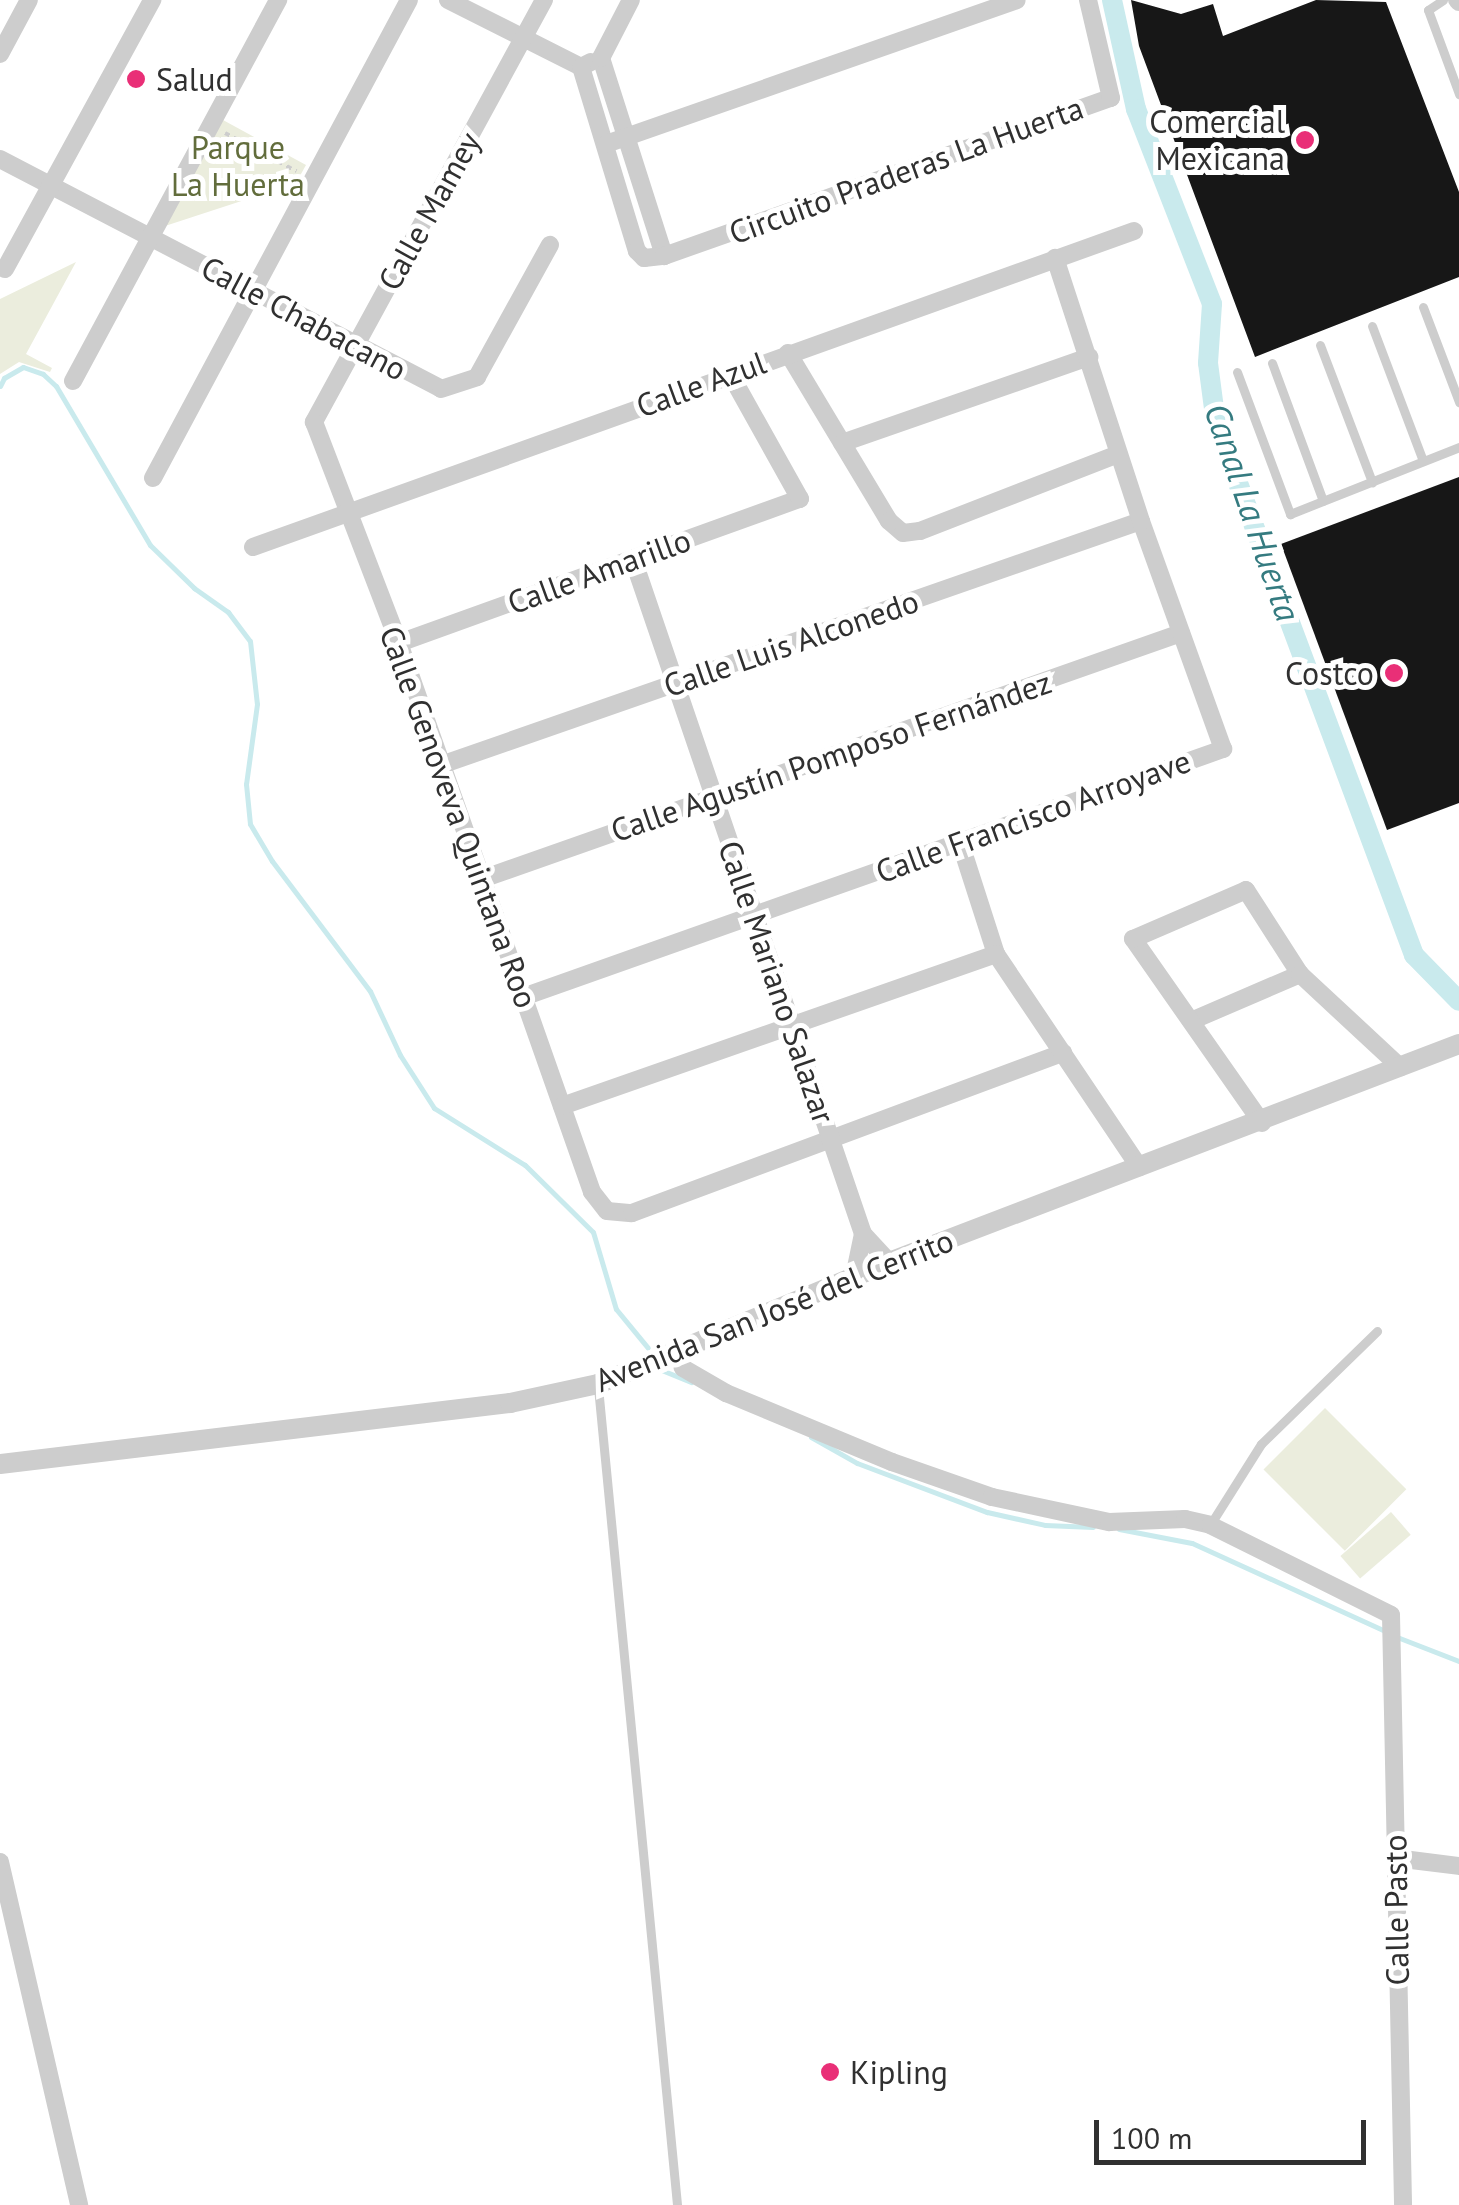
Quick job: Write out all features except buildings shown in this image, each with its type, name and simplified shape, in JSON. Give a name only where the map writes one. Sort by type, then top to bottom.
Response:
[{"type":"street","points":[[0,54],[29,0]]},
{"type":"street","points":[[5,269],[152,0]]},
{"type":"street","points":[[73,381],[278,0]]},
{"type":"street","points":[[153,478],[409,0]]},
{"type":"street","points":[[448,0],[581,67],[637,251],[644,258],[664,256],[601,58]]},
{"type":"street","name":"Calle Mamey","points":[[314,422],[544,0]]},
{"type":"street","points":[[581,67],[601,58],[630,0]]},
{"type":"street","points":[[606,144],[1017,0]]},
{"type":"street","name":"Circuito Praderas La Huerta","points":[[664,256],[1111,98],[1088,0]]},
{"type":"street","name":"Calle Chabacano","points":[[0,159],[442,389],[477,378],[550,244]]},
{"type":"street","name":"Calle Azul","points":[[253,547],[1134,232]]},
{"type":"street","name":"Calle Francisco Arroyave","points":[[524,997],[1223,749],[1141,521],[1054,258]]},
{"type":"street","points":[[788,353],[890,521],[902,534],[920,531],[1119,454]]},
{"type":"street","points":[[842,443],[1089,357]]},
{"type":"street","name":"Calle Amarillo","points":[[398,644],[800,499],[730,374]]},
{"type":"street","name":"Calle Genoveva Quintana Roo","points":[[314,422],[442,765],[592,1192],[607,1211],[632,1213],[831,1140]]},
{"type":"street","name":"Calle Luis Alconedo","points":[[442,765],[1141,521]]},
{"type":"street","name":"Calle Mariano Salazar","points":[[633,559],[863,1234],[889,1262]]},
{"type":"street","name":"Calle Agustín Pomposo Fernández","points":[[482,879],[1181,633]]},
{"type":"street","points":[[960,842],[996,954],[1140,1166]]},
{"type":"street","points":[[1262,1123],[1132,938],[1246,890],[1300,974],[1400,1067]]},
{"type":"street","points":[[562,1106],[996,954]]},
{"type":"street","points":[[1191,1021],[1300,974]]},
{"type":"street","name":"Avenida San José del Cerrito","points":[[0,1464],[510,1403],[598,1384],[889,1262],[1262,1123],[1459,1044]]},
{"type":"street","points":[[831,1140],[1063,1053]]},
{"type":"street","points":[[854,1276],[863,1234]]},
{"type":"street","points":[[675,1352],[683,1368],[726,1393],[992,1498],[1109,1522],[1185,1519],[1210,1525]]},
{"type":"street","name":"Calle Pasto","points":[[1210,1525],[1391,1620],[1403,2205]]},
{"type":"street","points":[[1395,1858],[1459,1866]]},
{"type":"street","points":[[0,1862],[79,2205]]},
{"type":"lane","points":[[1444,0],[1428,10],[1454,67],[1459,94]]},
{"type":"lane","points":[[1423,307],[1459,402]]},
{"type":"lane","points":[[1372,326],[1424,461]]},
{"type":"lane","points":[[1320,345],[1372,482]]},
{"type":"lane","points":[[1272,363],[1323,502]]},
{"type":"lane","points":[[1237,372],[1290,514],[1459,447]]},
{"type":"lane","points":[[1210,1525],[1261,1444],[1377,1331]]},
{"type":"lane","points":[[598,1384],[677,2205]]},
{"type":"path","points":[[210,126],[314,180]]},
{"type":"green space","name":"Parque La Huerta","points":[[223,120],[306,165],[296,183],[165,226]]},
{"type":"green space","points":[[76,262],[26,354],[52,368],[50,372],[19,362],[0,374],[0,299]]},
{"type":"green space","points":[[1325,1408],[1406,1489],[1345,1551],[1263,1470]]},
{"type":"green space","points":[[1391,1512],[1411,1535],[1360,1579],[1340,1556]]},
{"type":"waterway","name":"Canal La Huerta","points":[[1112,0],[1136,109],[1212,304],[1208,363],[1216,424],[1414,955],[1459,1001]]},
{"type":"waterway","points":[[0,386],[4,378],[23,367],[43,374],[56,386],[150,545],[194,588],[228,612],[250,641],[257,704],[246,784],[250,824],[272,861],[370,991],[400,1055],[434,1108],[525,1165],[593,1232],[616,1309],[648,1348]]},
{"type":"waterway","points":[[659,1369],[692,1382]]},
{"type":"waterway","points":[[811,1437],[857,1463],[987,1512],[1045,1525],[1093,1527]]},
{"type":"waterway","points":[[1119,1529],[1192,1543],[1387,1632]]},
{"type":"waterway","points":[[1397,1637],[1459,1661]]},
{"type":"place","name":"Salud","points":[[136,79]]},
{"type":"place","name":"Comercial Mexicana","points":[[1305,140]]},
{"type":"place","name":"Costco","points":[[1394,673]]},
{"type":"place","name":"Kipling","points":[[830,2072]]}]
